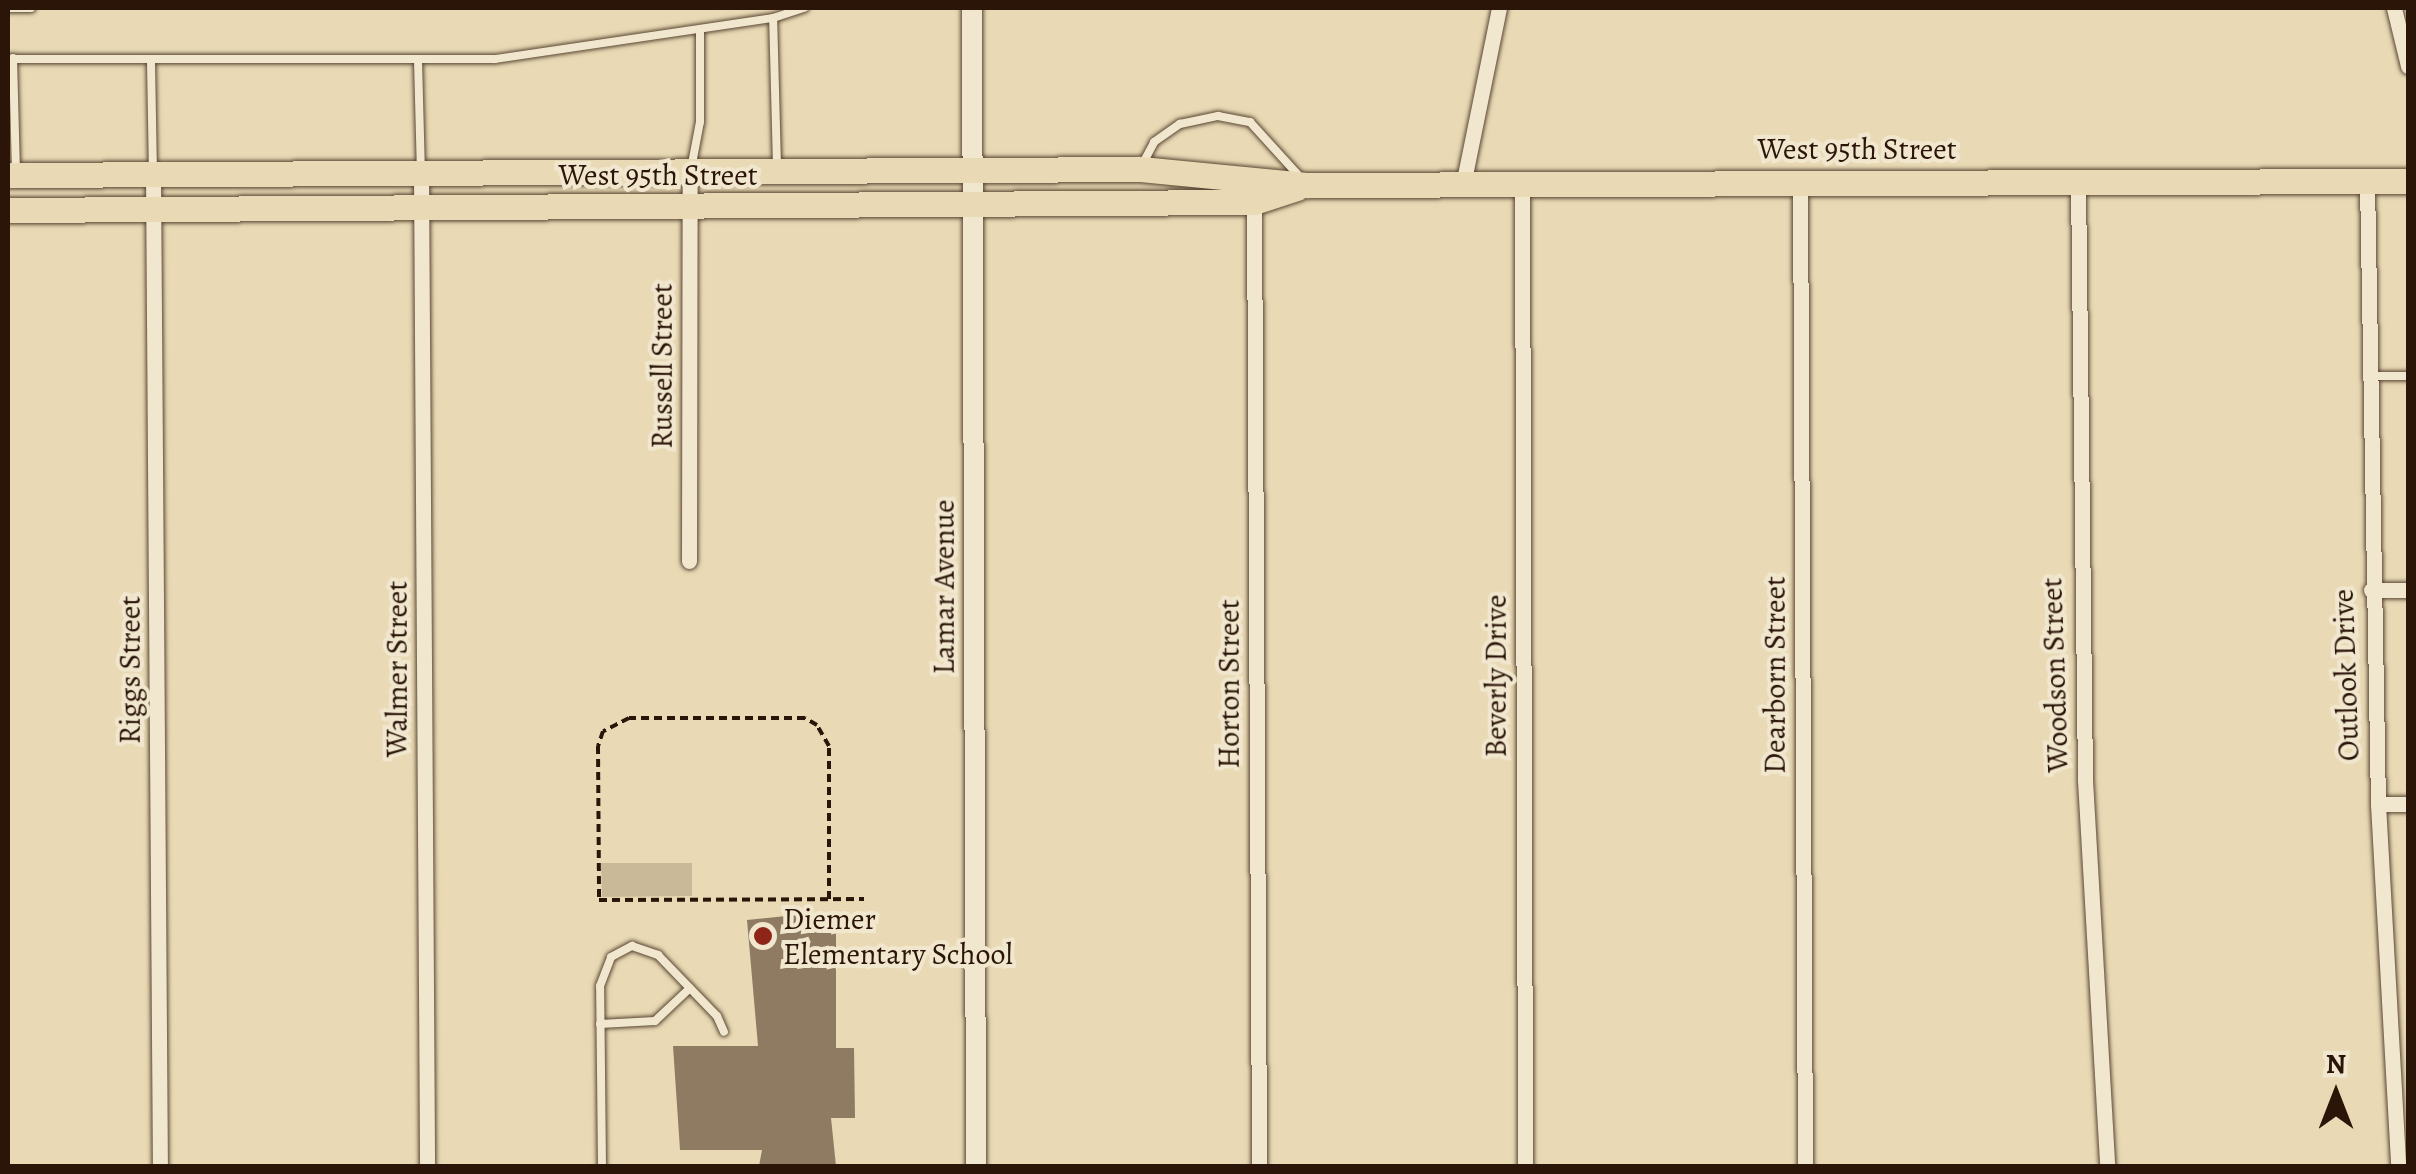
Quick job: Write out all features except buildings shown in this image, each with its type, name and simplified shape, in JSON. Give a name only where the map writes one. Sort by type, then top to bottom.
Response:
[{"type":"main road","name":"West 95th Street","points":[[12,175],[1140,169],[1306,185],[2408,180]]},
{"type":"main road","name":"West 95th Street","points":[[8,210],[1254,202],[1306,185]]},
{"type":"street","name":"Lamar Avenue","points":[[972,8],[976,1166]]},
{"type":"street","points":[[1463,184],[1500,8]]},
{"type":"street","points":[[2394,8],[2408,66]]},
{"type":"street","name":"Walmer Street","points":[[421,172],[427,1166]]},
{"type":"street","name":"Russell Street","points":[[689,561],[690,172]]},
{"type":"street","name":"Riggs Street","points":[[153,174],[160,1166]]},
{"type":"street","name":"Woodson Street","points":[[2078,180],[2084,740],[2107,1166]]},
{"type":"street","name":"Outlook Drive","points":[[2367,180],[2371,590],[2388,1020],[2398,1166]]},
{"type":"street","name":"Dearborn Street","points":[[1800,182],[1805,1166]]},
{"type":"street","name":"Beverly Drive","points":[[1522,184],[1525,1166]]},
{"type":"street","name":"Horton Street","points":[[1254,202],[1258,1166]]},
{"type":"street","points":[[2371,590],[2408,590]]},
{"type":"street","points":[[2378,804],[2408,804]]},
{"type":"street","points":[[2388,1020],[2408,1020]]},
{"type":"lane","points":[[8,8],[31,8]]},
{"type":"lane","points":[[12,175],[10,58],[150,62],[496,60],[773,18],[804,8]]},
{"type":"lane","points":[[773,18],[777,170]]},
{"type":"lane","points":[[690,172],[700,122],[700,30]]},
{"type":"lane","points":[[418,60],[421,172]]},
{"type":"lane","points":[[150,62],[153,174]]},
{"type":"lane","points":[[1140,169],[1154,142],[1167,133],[1218,116],[1250,122],[1306,185]]},
{"type":"lane","points":[[2369,376],[2408,376]]},
{"type":"lane","points":[[602,1166],[602,971],[623,948],[650,950],[690,988],[724,1032]]},
{"type":"lane","points":[[600,1024],[655,1021],[690,988]]},
{"type":"path","points":[[829,899],[829,746],[818,725],[805,718],[629,718],[603,731],[598,746],[599,900],[864,899]]},
{"type":"shaded area","points":[[601,863],[692,863],[692,896],[602,897]]},
{"type":"place","name":"Diemer Elementary School","points":[[763,936]]}]
